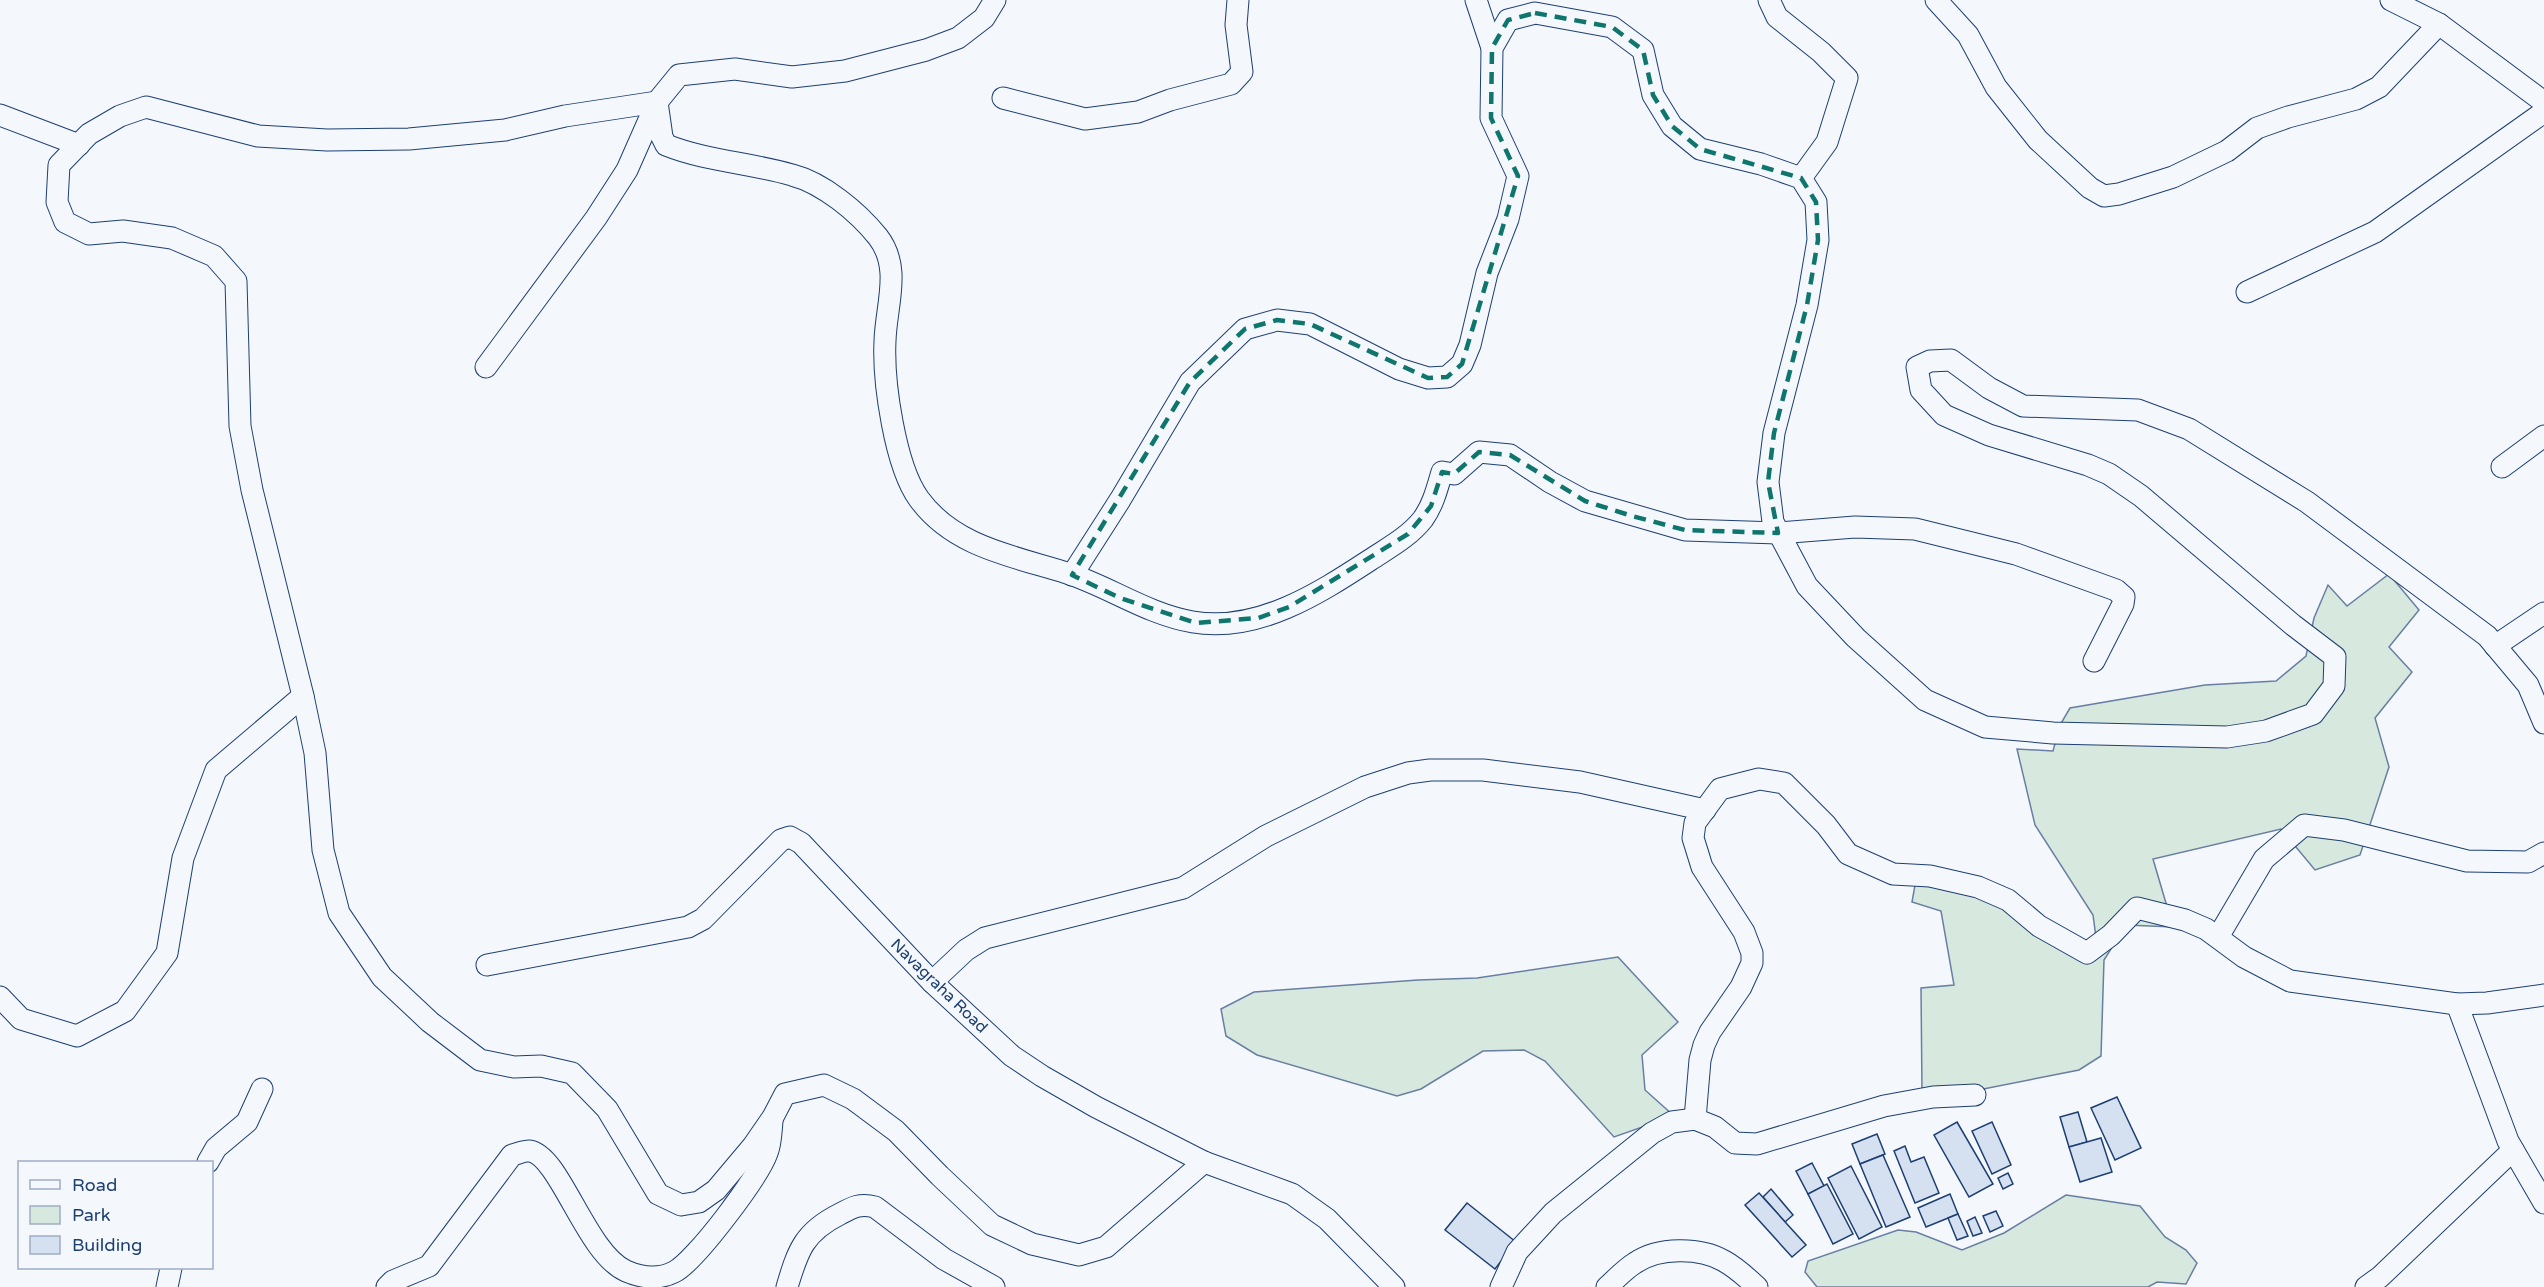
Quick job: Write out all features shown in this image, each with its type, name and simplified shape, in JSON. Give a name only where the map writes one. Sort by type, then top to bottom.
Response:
[{"type":"street","points":[[486,367],[597,218],[627,170],[657,102],[679,75],[735,69],[792,77],[845,71],[926,50],[958,38],[984,18],[996,0]]},
{"type":"street","points":[[1003,98],[1084,119],[1138,112],[1170,99],[1231,84],[1242,72],[1236,26],[1238,0]]},
{"type":"street","points":[[1072,575],[1120,500],[1190,382],[1245,329],[1277,320],[1310,324],[1399,369],[1428,378],[1447,377],[1462,364],[1470,345],[1487,273],[1508,219],[1518,176],[1491,118],[1491,48],[1476,0]]},
{"type":"street","points":[[1769,0],[1777,17],[1821,52],[1847,78],[1827,142],[1801,178]]},
{"type":"street","points":[[1936,0],[1968,35],[1996,87],[2038,140],[2090,188],[2104,196],[2119,194],[2174,177],[2227,151],[2257,128],[2288,117],[2356,99],[2379,87],[2439,24]]},
{"type":"street","points":[[2391,0],[2439,24],[2544,102]]},
{"type":"street","points":[[1491,48],[1508,20],[1535,13],[1612,27],[1643,50],[1653,95],[1672,126],[1700,149],[1761,164],[1801,178],[1816,202],[1818,240],[1807,305],[1773,443],[1768,482],[1773,522],[1807,586],[1856,638],[1925,700],[1985,727],[2053,733],[2227,737],[2266,732],[2313,714],[2334,686],[2335,657],[2284,618],[2141,496],[2109,474],[2088,465],[1989,435],[1944,415],[1921,390],[1917,367],[1930,361],[1951,360],[1989,388],[2023,406],[2138,410],[2189,429],[2307,502],[2487,636],[2528,685],[2544,723]]},
{"type":"street","points":[[657,102],[565,116],[505,130],[397,140],[327,140],[258,136],[146,107],[120,116],[89,134],[59,165],[57,202],[65,222],[89,234],[123,231],[172,238],[214,256],[236,281],[240,426],[252,490],[315,753],[323,850],[339,913],[382,977],[430,1022],[480,1060],[514,1067],[541,1066],[572,1073],[607,1109],[658,1194],[681,1205],[699,1202],[716,1190],[753,1146],[773,1117],[785,1094],[824,1085],[853,1099],[896,1131],[992,1225],[1032,1244],[1079,1255],[1106,1247],[1204,1162]]},
{"type":"street","points":[[657,102],[662,137],[666,145],[686,153],[795,175],[824,189],[878,238],[889,256],[893,274],[885,342],[891,412],[904,472],[916,496],[932,517],[964,540],[1072,575],[1165,616],[1196,623],[1258,618],[1289,607],[1328,586],[1408,534],[1431,506],[1442,472],[1454,474],[1479,453],[1510,455],[1550,482],[1585,501],[1685,530],[1778,533],[1855,526],[1915,529],[2016,554],[2116,590],[2124,597],[2123,604],[2094,662]]},
{"type":"street","points":[[2247,291],[2375,232],[2544,112]]},
{"type":"street","points":[[0,115],[78,145]]},
{"type":"street","points":[[2502,467],[2544,436]]},
{"type":"street","points":[[2495,646],[2544,613]]},
{"type":"street","points":[[0,997],[21,1019],[77,1036],[125,1011],[167,953],[183,858],[216,771],[303,696]]},
{"type":"street","points":[[932,982],[966,950],[985,938],[1183,888],[1266,836],[1365,787],[1408,774],[1430,770],[1483,770],[1581,782],[1704,810]]},
{"type":"street","points":[[1695,1119],[1700,1060],[1704,1045],[1710,1032],[1744,982],[1752,963],[1752,953],[1744,932],[1702,867],[1693,838],[1695,823],[1720,789],[1759,779],[1784,783],[1826,825],[1848,855],[1893,874],[1930,876],[1978,887],[2008,900],[2039,926],[2087,953],[2110,935],[2137,908],[2185,920],[2218,937],[2244,957],[2290,981],[2457,1004],[2487,1003],[2544,995]]},
{"type":"street","points":[[2218,937],[2264,859],[2304,825],[2344,830],[2467,861],[2528,862],[2544,853]]},
{"type":"street","name":"Navagraha Road","points":[[487,965],[688,927],[703,918],[781,840],[790,837],[801,843],[932,982],[1012,1056],[1096,1107],[1204,1162],[1292,1194],[1311,1205],[1394,1287]]},
{"type":"street","points":[[2457,1004],[2508,1141],[2544,1203]]},
{"type":"street","points":[[209,1161],[216,1148],[247,1122],[262,1089]]},
{"type":"street","points":[[1501,1287],[1517,1252],[1553,1213],[1652,1133],[1672,1122],[1695,1119],[1715,1127],[1735,1143],[1756,1144],[1884,1106],[1933,1097],[1975,1095]]},
{"type":"street","points":[[387,1287],[393,1281],[429,1266],[512,1155],[530,1151],[546,1159],[599,1248],[624,1270],[654,1279],[675,1272],[712,1233],[744,1191],[768,1153],[773,1117]]},
{"type":"street","points":[[2366,1287],[2380,1277],[2513,1150]]},
{"type":"street","points":[[787,1287],[797,1253],[814,1230],[820,1224],[856,1205],[866,1204],[875,1207],[944,1259],[994,1287]]},
{"type":"street","points":[[1606,1287],[1636,1262],[1669,1252],[1687,1251],[1722,1259],[1740,1271],[1756,1287]]},
{"type":"street","points":[[167,1287],[171,1269]]},
{"type":"highlighted area","points":[[1535,13],[1612,27],[1643,50],[1653,95],[1672,126],[1700,149],[1801,178],[1816,202],[1818,240],[1807,305],[1774,433],[1768,482],[1778,533],[1685,530],[1632,516],[1585,501],[1510,455],[1479,452],[1454,474],[1442,472],[1431,506],[1408,534],[1289,607],[1258,618],[1196,623],[1120,598],[1072,575],[1190,382],[1245,329],[1277,320],[1310,324],[1428,378],[1447,377],[1462,364],[1518,176],[1491,118],[1492,48],[1508,20]]},
{"type":"green space","points":[[2389,574],[2419,610],[2389,647],[2412,672],[2375,718],[2389,767],[2360,855],[2315,870],[2281,829],[2153,859],[2173,927],[2126,925],[2104,960],[2101,1056],[2079,1070],[1963,1093],[1922,1093],[1921,988],[1954,985],[1941,911],[1912,902],[1915,885],[1981,892],[2042,927],[2097,945],[2093,915],[2035,825],[2017,749],[2053,751],[2060,725],[2070,708],[2205,685],[2276,681],[2306,656],[2314,618],[2328,585],[2347,606]]},
{"type":"green space","points":[[1618,957],[1678,1022],[1642,1055],[1645,1090],[1674,1116],[1614,1137],[1545,1061],[1524,1050],[1483,1051],[1421,1089],[1397,1096],[1257,1055],[1226,1036],[1221,1009],[1254,992],[1477,978]]},
{"type":"green space","points":[[2066,1195],[2140,1206],[2165,1237],[2186,1250],[2197,1263],[2186,1284],[2157,1282],[2148,1287],[1817,1287],[1805,1272],[1808,1261],[1898,1230],[1916,1232],[1962,1250],[2004,1233]]},
{"type":"building","points":[[2117,1097],[2141,1148],[2115,1160],[2091,1108]]},
{"type":"building","points":[[2078,1112],[2087,1142],[2069,1147],[2060,1117]]},
{"type":"building","points":[[1957,1122],[1993,1184],[1969,1197],[1934,1135]]},
{"type":"building","points":[[1992,1122],[2011,1165],[1992,1174],[1972,1131]]},
{"type":"building","points":[[1877,1134],[1885,1154],[1860,1164],[1852,1144]]},
{"type":"building","points":[[2101,1138],[2112,1172],[2080,1182],[2069,1147]]},
{"type":"building","points":[[1905,1146],[1911,1162],[1924,1157],[1939,1193],[1915,1203],[1894,1151]]},
{"type":"building","points":[[1883,1155],[1910,1217],[1886,1227],[1860,1164]]},
{"type":"building","points":[[1812,1163],[1824,1186],[1808,1194],[1796,1171]]},
{"type":"building","points":[[1851,1166],[1882,1227],[1859,1239],[1828,1178]]},
{"type":"building","points":[[2008,1173],[2013,1184],[2003,1189],[1998,1178]]},
{"type":"building","points":[[1827,1184],[1853,1234],[1833,1244],[1808,1194]]},
{"type":"building","points":[[1771,1189],[1793,1215],[1785,1222],[1763,1197]]},
{"type":"building","points":[[1759,1193],[1806,1245],[1792,1257],[1745,1205]]},
{"type":"building","points":[[1950,1194],[1958,1214],[1926,1227],[1918,1208]]},
{"type":"building","points":[[1467,1203],[1516,1242],[1495,1269],[1445,1230]]},
{"type":"building","points":[[1996,1211],[2003,1226],[1990,1232],[1983,1216]]},
{"type":"building","points":[[1958,1214],[1968,1236],[1957,1240],[1948,1218]]},
{"type":"building","points":[[1975,1217],[1982,1233],[1973,1236],[1967,1221]]}]
